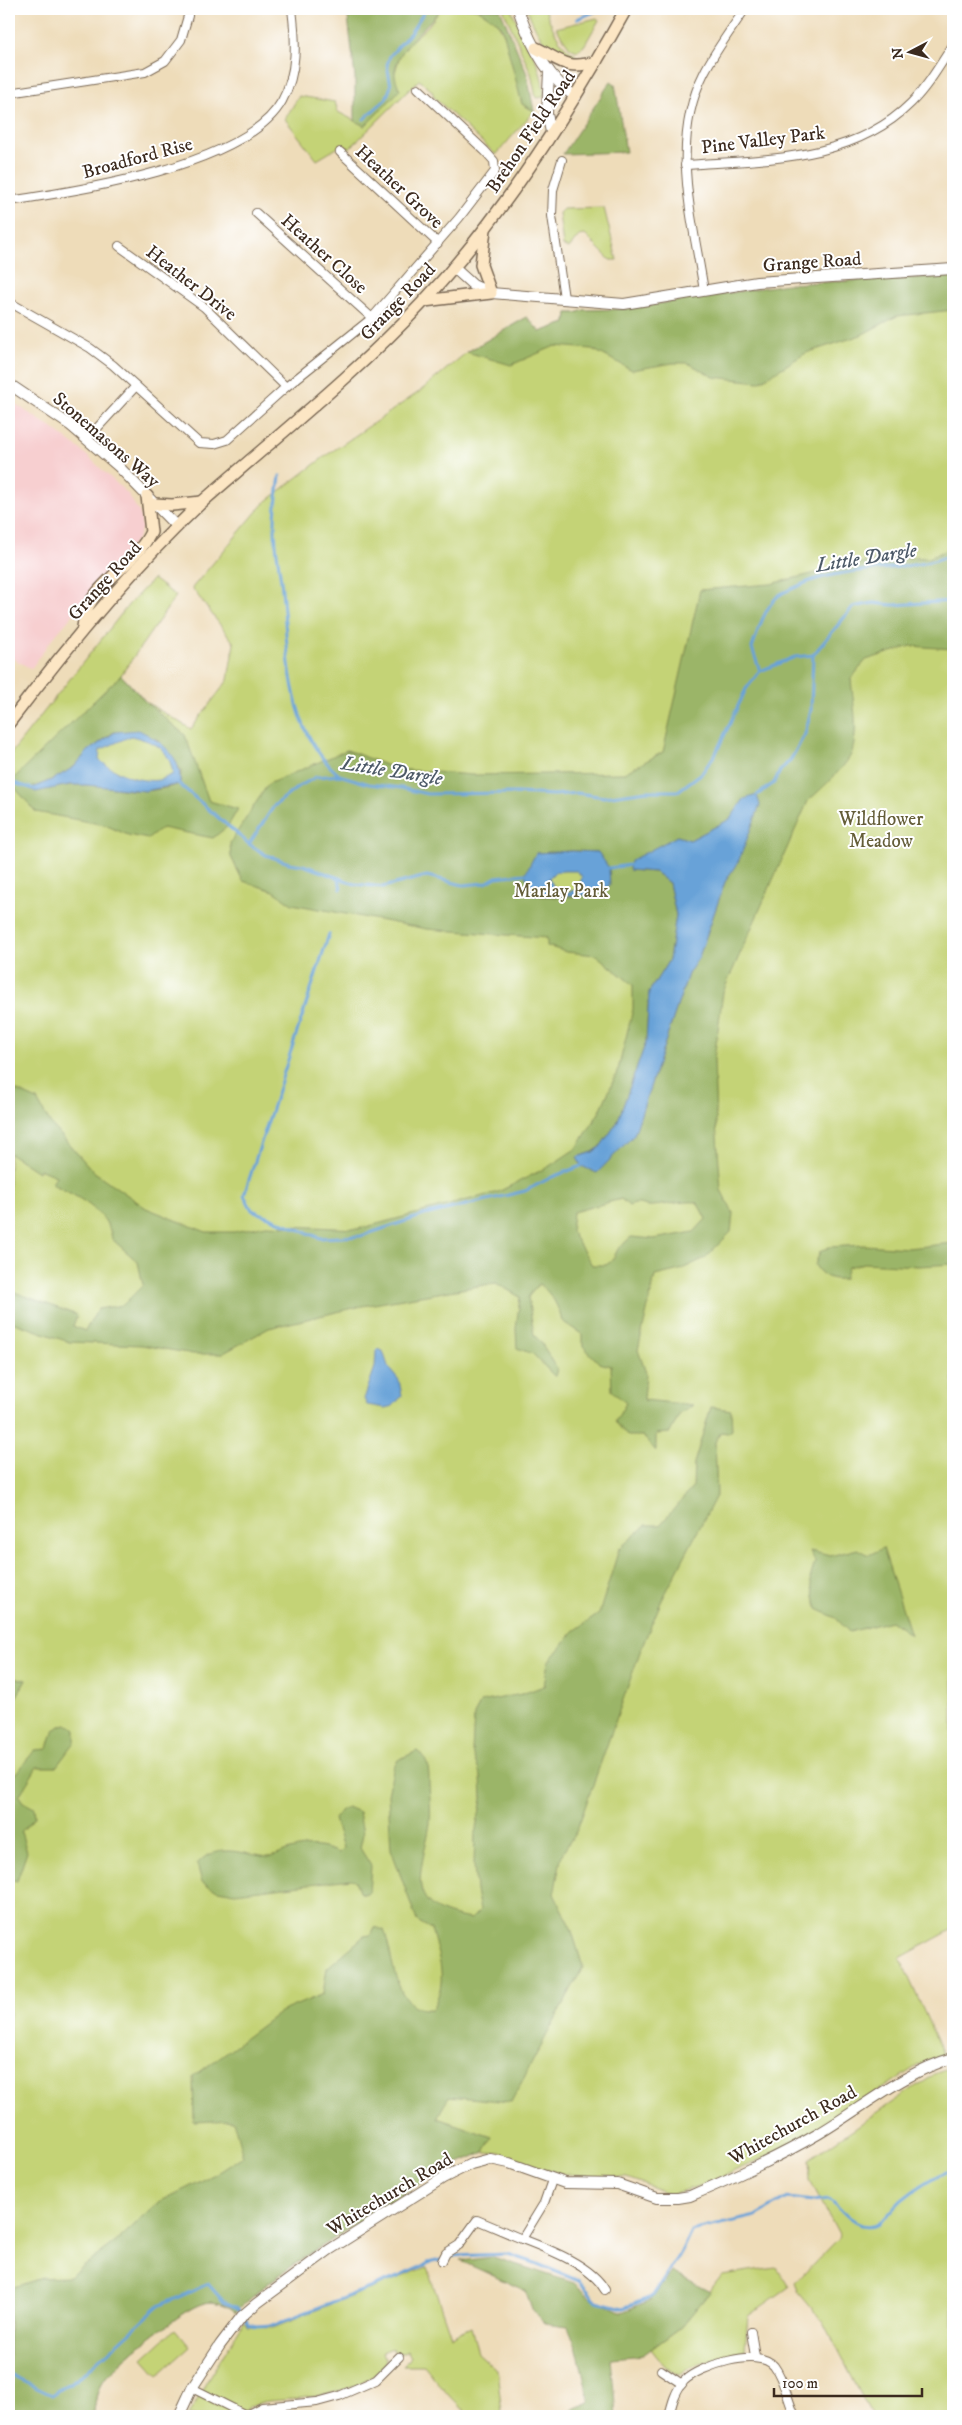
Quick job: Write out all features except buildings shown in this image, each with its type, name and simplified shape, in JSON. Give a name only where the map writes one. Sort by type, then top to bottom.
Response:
[{"type":"main road","name":"Brehon Field Road","points":[[453,267],[485,228],[576,97],[626,9]]},
{"type":"main road","points":[[536,48],[564,65],[576,66],[596,62]]},
{"type":"main road","points":[[424,301],[491,293],[481,265],[485,228]]},
{"type":"main road","name":"Grange Road","points":[[9,724],[82,628],[177,527],[202,502],[366,359],[424,301],[453,267]]},
{"type":"main road","points":[[82,628],[85,612],[96,595],[138,550],[151,532],[151,500],[172,505],[202,502]]},
{"type":"street","points":[[9,93],[145,72],[165,61],[182,40],[188,9]]},
{"type":"street","name":"Broadford Rise","points":[[9,201],[69,192],[155,173],[219,150],[262,124],[282,102],[294,70],[295,34],[292,9]]},
{"type":"street","points":[[518,9],[549,71],[560,86],[576,97]]},
{"type":"street","points":[[704,291],[685,165],[687,125],[696,91],[709,65],[745,9]]},
{"type":"street","name":"Pine Valley Park","points":[[685,165],[804,154],[868,136],[918,96],[953,45]]},
{"type":"street","points":[[549,71],[547,114],[551,132]]},
{"type":"street","points":[[9,302],[90,348],[136,386],[199,443],[214,444],[227,440],[286,387],[372,318],[438,243],[495,171],[494,161],[418,88]]},
{"type":"street","name":"Heather Grove","points":[[340,152],[438,243]]},
{"type":"street","points":[[562,160],[554,190],[552,216],[564,298]]},
{"type":"street","name":"Heather Close","points":[[256,213],[372,318]]},
{"type":"street","name":"Heather Drive","points":[[119,246],[204,307],[286,387]]},
{"type":"street","name":"Grange Road","points":[[453,267],[473,285],[491,293],[531,298],[564,298],[624,304],[778,280],[953,269]]},
{"type":"street","name":"Stonemasons Way","points":[[9,384],[31,397],[87,439],[119,467],[177,527]]},
{"type":"street","points":[[87,439],[136,386]]},
{"type":"street","name":"Whitechurch Road","points":[[179,2416],[192,2388],[243,2315],[302,2268],[329,2250],[443,2178],[471,2164],[490,2159],[552,2180],[578,2184],[617,2184],[657,2198],[690,2196],[764,2163],[817,2135],[925,2067],[953,2058]]},
{"type":"street","points":[[522,2239],[544,2202],[552,2180]]},
{"type":"street","points":[[442,2260],[446,2253],[459,2245],[477,2220],[553,2251],[599,2279],[606,2290]]},
{"type":"street","points":[[752,2332],[755,2356]]},
{"type":"street","points":[[669,2416],[676,2392],[682,2384],[695,2374],[722,2363],[755,2356],[765,2359],[773,2366],[795,2416]]},
{"type":"street","points":[[192,2388],[246,2416],[262,2407],[317,2402],[339,2396],[376,2380],[399,2357]]},
{"type":"street","points":[[661,2370],[682,2384]]},
{"type":"shaded area","points":[[9,400],[52,428],[81,450],[128,494],[140,514],[142,527],[138,538],[49,643],[31,669],[9,656]]},
{"type":"green space","points":[[347,9],[441,9],[401,54],[395,73],[400,90],[365,126],[355,121],[355,77]]},
{"type":"green space","points":[[441,9],[475,9],[487,14],[497,22],[504,34],[514,63],[522,104],[534,111],[496,155],[434,97],[432,91],[419,80],[350,148],[342,145],[317,160],[285,119],[299,96],[335,102],[338,112],[365,126],[395,72],[402,49],[428,26]]},
{"type":"green space","points":[[477,9],[500,9],[527,74],[534,111],[522,104],[503,30],[496,21]]},
{"type":"green space","points":[[503,9],[511,9],[532,52],[541,74],[544,97],[536,98],[531,73]]},
{"type":"green space","points":[[527,9],[545,9],[560,41],[569,51],[575,54],[574,61],[557,55],[550,49],[539,34]]},
{"type":"green space","points":[[597,18],[599,20],[584,46],[577,51],[570,48],[556,28]]},
{"type":"green space","points":[[611,81],[615,84],[626,152],[563,154]]},
{"type":"green space","points":[[604,208],[617,260],[610,260],[585,235],[579,236],[569,248],[563,246],[559,213],[563,209]]},
{"type":"green space","points":[[953,276],[953,1929],[900,1958],[943,2054],[917,2066],[831,2123],[778,2152],[700,2186],[671,2194],[627,2178],[565,2174],[534,2168],[500,2153],[484,2152],[438,2172],[315,2250],[268,2283],[235,2312],[224,2305],[211,2302],[201,2304],[170,2322],[136,2349],[101,2383],[93,2416],[9,2416],[9,1710],[26,1680],[9,1676],[9,756],[130,603],[153,579],[176,596],[121,675],[146,702],[191,729],[228,680],[234,643],[192,588],[263,504],[324,457],[419,392],[467,352],[527,317],[540,332],[566,323],[567,313],[576,313],[584,310],[625,309]]},
{"type":"green space","points":[[953,276],[953,310],[897,316],[861,335],[806,353],[759,382],[714,377],[688,363],[673,363],[632,370],[592,349],[555,346],[511,365],[467,352],[527,317],[540,332],[566,323],[567,313],[576,313],[584,310],[625,309],[787,284]]},
{"type":"green space","points":[[953,547],[953,649],[911,646],[866,660],[851,679],[855,725],[852,752],[839,771],[808,801],[723,992],[714,1059],[716,1123],[721,1190],[733,1213],[731,1232],[705,1258],[680,1270],[655,1276],[638,1350],[646,1373],[644,1400],[693,1405],[679,1415],[670,1433],[656,1434],[656,1451],[643,1436],[628,1436],[615,1422],[626,1403],[612,1391],[611,1366],[599,1363],[583,1346],[583,1335],[562,1321],[554,1300],[539,1284],[528,1297],[534,1335],[557,1368],[555,1377],[533,1354],[517,1348],[516,1329],[520,1297],[496,1283],[362,1306],[269,1328],[222,1354],[193,1354],[142,1345],[69,1342],[9,1321],[9,1290],[77,1315],[73,1326],[85,1331],[98,1309],[123,1305],[143,1285],[138,1262],[112,1239],[110,1229],[98,1212],[81,1199],[52,1184],[56,1176],[39,1169],[38,1172],[9,1153],[9,1087],[37,1100],[50,1123],[93,1171],[146,1208],[206,1232],[234,1232],[266,1225],[358,1229],[498,1192],[548,1167],[577,1148],[600,1111],[618,1070],[633,1009],[633,985],[596,955],[566,952],[547,946],[547,938],[427,929],[292,904],[274,891],[243,881],[231,857],[230,843],[268,784],[347,750],[396,769],[472,775],[624,773],[663,752],[700,590],[771,584],[848,565],[897,557],[929,558]],"holes":[[[744,799],[739,860],[725,882],[699,957],[688,974],[634,1135],[581,1166],[578,1157],[593,1152],[600,1147],[617,1123],[646,1042],[649,992],[669,960],[676,915],[669,883],[655,872],[630,870],[677,836],[690,840],[731,819]],[[598,852],[595,895],[557,897],[532,895],[536,853]],[[621,1199],[629,1206],[636,1204],[652,1206],[697,1202],[706,1219],[694,1232],[654,1239],[631,1237],[618,1249],[612,1261],[606,1265],[592,1265],[571,1231],[573,1212]]]},
{"type":"green space","points":[[121,675],[146,702],[185,735],[209,801],[238,809],[228,826],[213,838],[162,828],[148,839],[128,835],[105,825],[36,812],[10,782]],"holes":[[[114,732],[157,739],[181,770],[180,784],[143,791],[79,785],[36,791],[31,788],[54,779],[74,767],[88,751]]]},
{"type":"green space","points":[[953,1243],[953,1264],[918,1266],[864,1263],[848,1267],[844,1279],[831,1278],[824,1275],[815,1265],[820,1252],[829,1247],[864,1245],[908,1248]]},
{"type":"green space","points":[[711,1407],[731,1410],[732,1430],[728,1433],[721,1432],[715,1442],[717,1494],[661,1602],[641,1649],[577,1830],[562,1854],[554,1894],[571,1928],[583,1967],[511,2102],[449,2096],[437,2118],[492,2137],[484,2152],[438,2172],[315,2250],[268,2283],[235,2312],[224,2305],[211,2302],[201,2304],[170,2322],[136,2349],[101,2383],[93,2416],[9,2416],[9,2285],[17,2286],[42,2278],[69,2277],[117,2241],[159,2202],[217,2173],[243,2156],[233,2120],[194,2122],[193,2077],[280,2012],[323,1994],[327,1968],[364,1936],[371,1935],[375,1927],[384,1930],[397,1981],[402,1993],[409,2002],[419,2008],[432,2009],[440,1988],[441,1979],[437,1950],[431,1929],[417,1921],[391,1849],[388,1794],[394,1766],[398,1760],[417,1751],[424,1758],[427,1766],[429,1775],[430,1823],[421,1873],[421,1886],[425,1897],[434,1907],[449,1914],[471,1919],[480,1910],[474,1865],[475,1834],[482,1799],[481,1777],[472,1752],[474,1715],[481,1702],[522,1694],[544,1686],[548,1662],[574,1631],[599,1614],[619,1549],[646,1525],[660,1525],[693,1487],[694,1463]]},
{"type":"green space","points":[[883,1548],[911,1635],[891,1621],[849,1632],[836,1618],[817,1609],[810,1579],[815,1562],[810,1551],[830,1556],[858,1549],[869,1555]]},
{"type":"green space","points":[[9,1676],[26,1680],[9,1710]]},
{"type":"green space","points":[[67,1724],[75,1730],[75,1742],[56,1767],[37,1767],[19,1796],[23,1802],[34,1808],[35,1817],[21,1832],[27,1852],[17,1881],[9,1879],[9,1776],[16,1773],[35,1750],[48,1749],[56,1730],[62,1725]]},
{"type":"green space","points":[[347,1807],[359,1812],[363,1834],[360,1848],[371,1866],[369,1892],[364,1894],[359,1892],[355,1880],[351,1879],[235,1893],[214,1889],[202,1882],[197,1864],[205,1857],[222,1851],[269,1857],[312,1846],[339,1853],[343,1848],[334,1819],[341,1810]]},
{"type":"green space","points":[[953,2066],[953,2416],[872,2416],[824,2323],[799,2293],[795,2283],[840,2237],[810,2180],[809,2159],[928,2078]]},
{"type":"green space","points":[[493,2257],[574,2283],[590,2297],[622,2312],[651,2300],[672,2272],[710,2292],[681,2327],[643,2355],[611,2358],[616,2416],[565,2416],[575,2408],[590,2402],[577,2349],[568,2326],[544,2323],[532,2310],[526,2291],[461,2261]]},
{"type":"green space","points":[[427,2267],[451,2336],[471,2327],[478,2353],[497,2370],[502,2413],[478,2415],[464,2410],[452,2399],[424,2365],[403,2365],[411,2357],[407,2350],[402,2353],[394,2352],[392,2348],[383,2352],[386,2360],[379,2371],[355,2386],[310,2397],[260,2402],[249,2407],[242,2416],[189,2416],[207,2381],[244,2322],[248,2326],[273,2327]]},
{"type":"green space","points":[[776,2267],[789,2287],[748,2316],[745,2349],[739,2353],[689,2367],[679,2374],[667,2367],[651,2349],[681,2327],[722,2275]]},
{"type":"green space","points":[[175,2329],[190,2347],[158,2375],[143,2358]]},
{"type":"water","points":[[139,730],[163,745],[178,765],[180,784],[145,791],[87,785],[69,785],[36,792],[30,789],[54,779],[74,767],[88,751],[115,732]],"holes":[[[131,736],[159,747],[164,752],[171,765],[173,774],[159,780],[143,780],[112,769],[99,760],[100,750]]]},
{"type":"water","points":[[757,795],[760,805],[739,860],[725,882],[699,957],[688,974],[634,1135],[597,1173],[581,1166],[577,1157],[593,1152],[600,1147],[617,1123],[646,1042],[649,992],[669,960],[676,915],[669,883],[655,872],[629,870],[630,861],[677,836],[690,840],[730,819],[744,799]]},
{"type":"water","points":[[598,852],[609,868],[610,885],[595,895],[532,895],[525,874],[536,853]],"holes":[[[577,871],[582,877],[578,889],[567,892],[555,889],[549,878],[555,872]]]},
{"type":"water","points":[[378,1349],[383,1351],[388,1366],[399,1380],[402,1396],[393,1406],[385,1408],[367,1405],[364,1399],[375,1367],[376,1351]]},
{"type":"waterway","points":[[364,119],[386,99],[391,86],[387,65],[390,56],[411,32],[426,9]]},
{"type":"waterway","points":[[577,19],[601,9]]},
{"type":"waterway","points":[[280,476],[275,539],[293,689],[299,713],[308,735],[321,756],[338,774]]},
{"type":"waterway","name":"Little Dargle","points":[[760,671],[752,648],[765,614],[772,602],[781,594],[813,580],[833,575],[915,565],[953,554]]},
{"type":"waterway","name":"Little Dargle","points":[[178,783],[249,844],[274,806],[298,787],[316,777],[339,775],[369,784],[427,794],[516,793],[554,795],[577,793],[604,797],[647,791],[678,791],[702,773],[716,753],[746,689],[760,671],[795,657],[813,655],[853,607],[873,603],[893,605],[953,601]]},
{"type":"waterway","points":[[757,795],[774,783],[780,771],[791,759],[805,734],[811,710],[813,655]]},
{"type":"waterway","name":"Little Dargle","points":[[10,782],[34,789]]},
{"type":"waterway","points":[[249,844],[266,855],[289,863],[303,865],[355,884],[383,887],[427,876],[463,885],[486,883],[496,877],[525,874]]},
{"type":"waterway","points":[[609,868],[630,865]]},
{"type":"waterway","points":[[339,878],[341,889]]},
{"type":"waterway","points":[[329,934],[244,1195],[252,1210],[320,1238],[361,1236],[424,1215],[525,1191],[552,1177],[581,1166]]},
{"type":"waterway","points":[[444,2259],[453,2256],[508,2254],[579,2281],[597,2301],[623,2308],[652,2297],[679,2256],[691,2231],[756,2216],[787,2198],[813,2201],[829,2199],[848,2217],[857,2223],[869,2226],[881,2222],[898,2203],[933,2178],[953,2170]]},
{"type":"waterway","points":[[428,2263],[441,2260]]},
{"type":"waterway","points":[[246,2320],[248,2324],[256,2326],[273,2325],[427,2264]]},
{"type":"waterway","points":[[9,2375],[52,2395],[86,2372],[159,2306],[208,2284],[224,2302],[238,2308],[242,2313]]},
{"type":"park label","name":"Wildflower Meadow","points":[[881,829]]},
{"type":"park label","name":"Marlay Park","points":[[561,890]]}]
